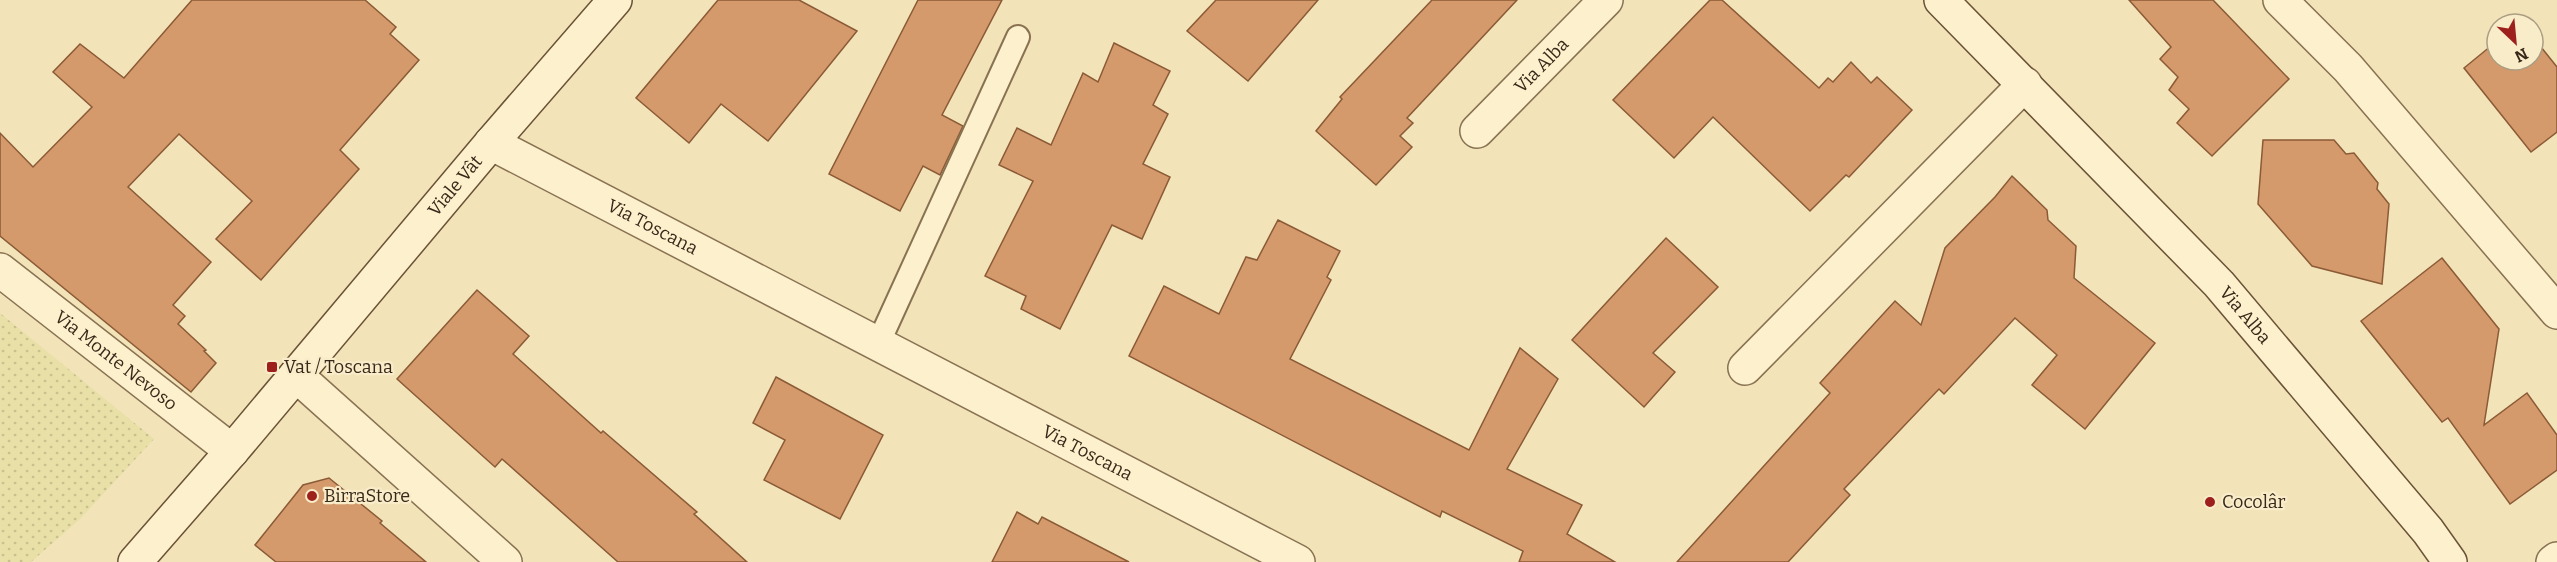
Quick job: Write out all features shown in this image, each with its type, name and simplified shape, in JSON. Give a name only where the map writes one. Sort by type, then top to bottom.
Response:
[{"type":"street","name":"Viale Vât","points":[[135,562],[615,0]]},
{"type":"street","name":"Via Alba","points":[[1478,131],[1606,0]]},
{"type":"street","name":"Via Alba","points":[[1941,0],[2219,284],[2428,531],[2450,562]]},
{"type":"street","points":[[2280,0],[2348,68],[2557,312]]},
{"type":"street","points":[[1744,368],[2025,84]]},
{"type":"street","name":"Via Toscana","points":[[491,143],[1298,562]]},
{"type":"street","name":"Via Monte Nevoso","points":[[0,270],[232,451]]},
{"type":"street","points":[[296,375],[505,562]]},
{"type":"street","points":[[2553,562],[2557,559]]},
{"type":"lane","points":[[878,344],[1018,37]]},
{"type":"shaded area","points":[[0,313],[154,439],[80,519],[31,562],[0,562]]},
{"type":"building","points":[[192,0],[365,0],[396,27],[390,34],[419,60],[340,150],[359,169],[261,280],[216,239],[252,201],[179,134],[128,187],[211,262],[173,305],[185,316],[178,324],[206,350],[204,351],[216,363],[191,392],[0,236],[0,133],[33,167],[92,107],[53,72],[80,44],[124,78]]},
{"type":"building","points":[[718,0],[799,0],[857,31],[768,141],[721,104],[689,143],[636,98]]},
{"type":"building","points":[[918,0],[1002,0],[942,115],[963,126],[940,175],[923,166],[900,211],[829,174]]},
{"type":"building","points":[[1216,0],[1318,0],[1248,81],[1187,31]]},
{"type":"building","points":[[1432,0],[1517,0],[1407,118],[1413,123],[1400,136],[1412,147],[1376,185],[1316,131],[1342,99],[1340,97]]},
{"type":"building","points":[[1710,0],[1722,0],[1819,88],[1828,78],[1833,82],[1851,62],[1871,83],[1877,77],[1912,110],[1849,177],[1846,175],[1810,211],[1713,117],[1674,158],[1613,100]]},
{"type":"building","points":[[2129,0],[2213,0],[2289,79],[2212,156],[2177,123],[2189,109],[2169,90],[2178,77],[2160,59],[2171,47]]},
{"type":"building","points":[[1114,43],[1170,71],[1153,105],[1168,114],[1143,164],[1170,177],[1142,239],[1112,225],[1060,329],[1021,309],[1026,296],[985,276],[1033,181],[999,165],[1017,128],[1051,145],[1083,73],[1098,82]]},
{"type":"building","points":[[2485,51],[2485,72],[2545,72],[2545,52],[2557,67],[2557,132],[2531,152],[2464,68]]},
{"type":"building","points":[[2263,140],[2334,140],[2346,154],[2354,153],[2378,183],[2377,189],[2389,204],[2382,284],[2312,266],[2258,204]]},
{"type":"building","points":[[2012,176],[2047,210],[2048,220],[2076,246],[2074,278],[2155,343],[2085,429],[2032,385],[2057,355],[2015,318],[1944,394],[1939,389],[1844,489],[1850,495],[1788,562],[1677,562],[1830,393],[1820,383],[1895,301],[1921,325],[1945,248],[1995,197]]},
{"type":"building","points":[[1278,220],[1340,251],[1327,277],[1331,280],[1290,359],[1469,450],[1520,348],[1558,379],[1507,469],[1582,505],[1567,534],[1615,562],[1519,562],[1523,551],[1442,511],[1440,517],[1129,356],[1164,286],[1219,314],[1246,257],[1257,260]]},
{"type":"building","points":[[1666,238],[1718,287],[1653,353],[1675,372],[1644,407],[1572,340]]},
{"type":"building","points":[[2442,258],[2499,329],[2484,425],[2527,393],[2557,435],[2557,470],[2510,504],[2448,418],[2442,422],[2361,321]]},
{"type":"building","points":[[477,290],[529,336],[513,354],[601,433],[603,431],[697,512],[694,514],[747,562],[618,562],[502,459],[495,467],[397,379]]},
{"type":"building","points":[[776,377],[883,435],[840,519],[764,480],[785,440],[753,423]]},
{"type":"building","points":[[329,478],[382,521],[380,523],[426,562],[276,562],[255,545],[303,485]]},
{"type":"building","points":[[1017,512],[1038,524],[1042,517],[1129,562],[992,562]]},
{"type":"place","name":"Vat / Toscana","points":[[272,367]]},
{"type":"place","name":"BirraStore","points":[[312,496]]},
{"type":"place","name":"Cocolâr","points":[[2210,502]]}]
